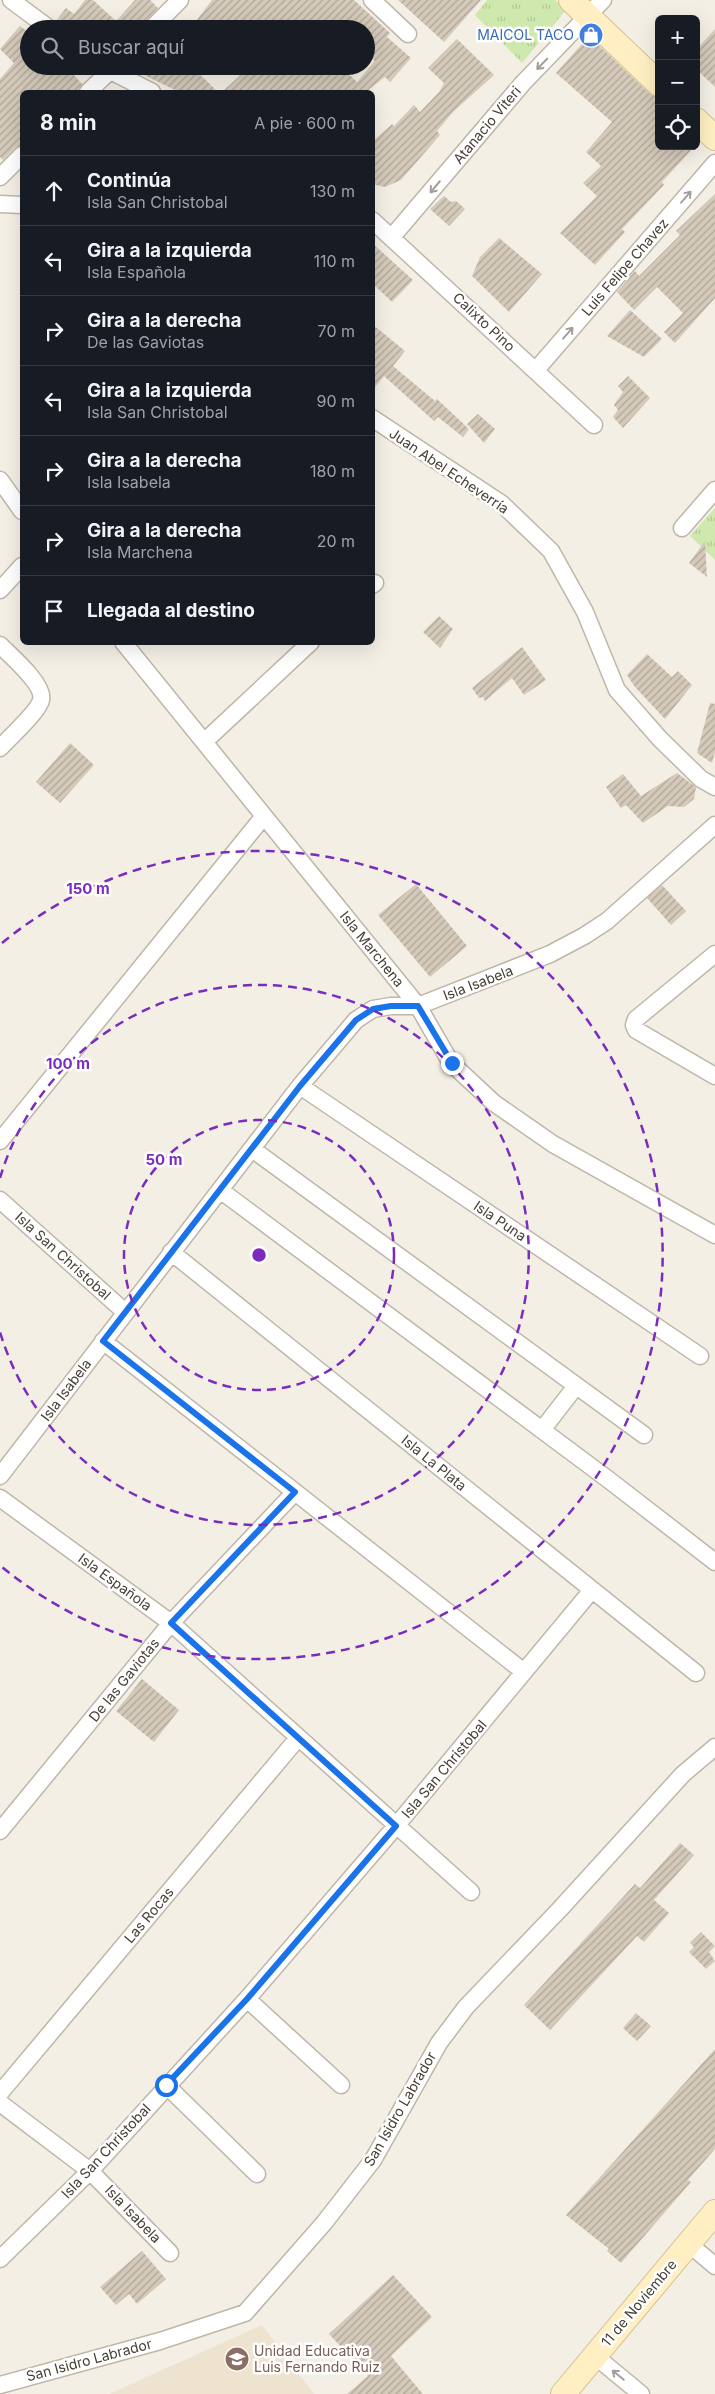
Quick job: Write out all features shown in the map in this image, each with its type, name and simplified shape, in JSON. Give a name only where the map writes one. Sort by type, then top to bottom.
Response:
[{"type":"street","points":[[11,0],[38,20]]},
{"type":"street","points":[[161,20],[180,0]]},
{"type":"street","points":[[372,0],[408,34]]},
{"type":"street","points":[[571,0],[595,8],[655,79]]},
{"type":"street","name":"Atanacio Viteri","points":[[392,238],[523,83],[595,8]]},
{"type":"street","points":[[90,90],[102,75]]},
{"type":"street","points":[[121,75],[148,90]]},
{"type":"street","points":[[700,124],[715,138]]},
{"type":"street","points":[[0,177],[20,157]]},
{"type":"street","name":"Luis Felipe Chavez","points":[[536,370],[715,164]]},
{"type":"street","points":[[0,204],[20,205]]},
{"type":"street","name":"Calixto Pino","points":[[375,223],[594,425]]},
{"type":"street","name":"Juan Abel Echeverría","points":[[375,420],[502,504],[551,551],[584,612],[617,690],[701,780],[715,787]]},
{"type":"street","points":[[0,480],[20,508]]},
{"type":"street","points":[[682,528],[715,490]]},
{"type":"street","points":[[0,590],[20,568]]},
{"type":"street","points":[[0,645],[40,687],[41,700],[36,709],[0,748]]},
{"type":"street","name":"Isla Marchena","points":[[125,645],[418,1006],[452,1063],[494,1103],[553,1144],[715,1235]]},
{"type":"street","points":[[204,742],[308,645]]},
{"type":"street","points":[[0,1141],[264,816]]},
{"type":"street","name":"Isla Isabela","points":[[0,1476],[300,1086],[356,1020],[373,1009],[391,1006],[418,1006],[550,954],[584,936],[607,920],[715,825]]},
{"type":"street","points":[[715,954],[636,1019],[634,1025],[636,1030],[715,1076]]},
{"type":"street","name":"Isla Puna","points":[[300,1086],[700,1356]]},
{"type":"street","points":[[252,1149],[644,1435]]},
{"type":"street","points":[[220,1190],[542,1430],[715,1562]]},
{"type":"street","name":"Isla San Christobal","points":[[0,1200],[125,1312]]},
{"type":"street","name":"Isla La Plata","points":[[171,1252],[696,1673]]},
{"type":"street","points":[[103,1341],[524,1672]]},
{"type":"street","points":[[542,1430],[576,1386]]},
{"type":"street","name":"De las Gaviotas","points":[[0,1831],[171,1623],[295,1492]]},
{"type":"street","name":"Isla Española","points":[[0,1498],[171,1623],[472,1892]]},
{"type":"street","name":"Isla San Christobal","points":[[0,2259],[90,2171],[166,2085],[247,1999],[396,1826],[592,1590]]},
{"type":"street","name":"Las Rocas","points":[[2,2104],[298,1738]]},
{"type":"street","name":"San Isidro Labrador","points":[[0,2385],[160,2341],[245,2312],[324,2223],[373,2160],[439,2043],[466,2007],[560,1909],[683,1774],[715,1747]]},
{"type":"street","points":[[247,1999],[340,2085]]},
{"type":"street","points":[[166,2085],[257,2174]]},
{"type":"street","name":"Isla Isabela","points":[[2,2104],[90,2171],[170,2253]]},
{"type":"street","name":"11 de Noviembre","points":[[564,2394],[715,2212]]},
{"type":"street","points":[[689,2244],[715,2266]]},
{"type":"street","points":[[595,2356],[641,2394]]},
{"type":"shaded area","name":"Unidad Educativa Luis Fernando Ruiz","points":[[262,2325],[314,2394],[109,2394]]},
{"type":"green space","points":[[487,0],[555,0],[566,10],[522,63],[475,15]]},
{"type":"green space","points":[[715,508],[715,560],[690,536]]},
{"type":"building","points":[[85,0],[93,0],[115,20],[57,20],[66,8],[74,14]]},
{"type":"building","points":[[135,0],[150,0],[158,8],[146,20],[117,20]]},
{"type":"building","points":[[212,0],[354,0],[390,33],[387,37],[411,58],[390,82],[385,77],[368,90],[224,90],[240,75],[350,75],[357,82],[363,75],[375,75],[375,20],[197,20]]},
{"type":"building","points":[[398,0],[481,0],[444,42]]},
{"type":"building","points":[[20,26],[20,75],[74,75],[82,84],[79,90],[20,90],[20,146],[15,148],[3,160],[0,157],[0,79],[14,63],[0,49]]},
{"type":"building","points":[[715,29],[715,87],[700,73],[700,46]]},
{"type":"building","points":[[589,36],[650,94],[655,96],[655,150],[691,150],[662,182],[664,185],[622,229],[625,232],[595,265],[560,233],[597,196],[583,183],[601,166],[586,152],[612,122],[556,73]]},
{"type":"building","points":[[457,39],[494,75],[453,112],[437,131],[440,135],[401,180],[385,187],[375,185],[375,139],[392,124],[394,126],[414,105],[420,112],[440,91],[444,83],[428,68]]},
{"type":"building","points":[[144,75],[200,75],[216,90],[175,90]]},
{"type":"building","points":[[715,194],[715,298],[675,343],[664,332],[683,313],[657,287],[634,310],[617,292],[635,271],[639,276],[680,235],[676,231]]},
{"type":"building","points":[[444,196],[451,202],[456,201],[465,209],[449,226],[430,209]]},
{"type":"building","points":[[499,238],[542,274],[509,312],[472,276],[480,257]]},
{"type":"building","points":[[375,246],[413,280],[392,302],[375,286]]},
{"type":"building","points":[[630,310],[662,339],[644,357],[607,336]]},
{"type":"building","points":[[375,326],[405,351],[393,366],[435,401],[437,399],[469,429],[463,437],[438,417],[434,421],[384,376],[375,387]]},
{"type":"building","points":[[628,376],[650,398],[623,428],[613,417],[618,410],[614,405],[623,392],[618,386]]},
{"type":"building","points":[[478,414],[495,429],[484,443],[467,424]]},
{"type":"building","points":[[705,541],[707,577],[689,563]]},
{"type":"building","points":[[439,616],[453,629],[440,648],[423,632]]},
{"type":"building","points":[[522,647],[546,680],[524,695],[512,678],[485,701],[483,697],[479,698],[472,688]]},
{"type":"building","points":[[647,654],[672,677],[678,671],[692,685],[665,719],[635,687],[627,675]]},
{"type":"building","points":[[710,703],[715,704],[715,752],[712,763],[697,753]]},
{"type":"building","points":[[70,743],[94,765],[60,803],[36,782]]},
{"type":"building","points":[[677,773],[696,787],[694,799],[684,807],[668,806],[643,823],[626,805],[621,808],[606,787],[623,774],[641,796]]},
{"type":"building","points":[[416,884],[467,946],[430,977],[378,915]]},
{"type":"building","points":[[662,885],[686,911],[671,925],[647,898]]},
{"type":"building","points":[[142,1679],[179,1710],[154,1742],[116,1711]]},
{"type":"building","points":[[680,1843],[694,1855],[654,1900],[669,1913],[644,1942],[637,1936],[550,2030],[524,2005],[635,1884],[640,1888]]},
{"type":"building","points":[[701,1932],[715,1946],[709,1952],[715,1961],[706,1969],[689,1952],[694,1947],[690,1943]]},
{"type":"building","points":[[636,2013],[651,2026],[637,2041],[623,2028]]},
{"type":"building","points":[[715,2049],[715,2149],[688,2180],[691,2182],[621,2263],[607,2251],[609,2249],[566,2215]]},
{"type":"building","points":[[142,2251],[166,2279],[137,2304],[129,2294],[116,2305],[100,2287]]},
{"type":"building","points":[[393,2275],[432,2317],[391,2356],[423,2394],[347,2394],[368,2376],[329,2334]]},
{"type":"place","name":"MAICOL TACO","points":[[591,35]]},
{"type":"place","name":"Unidad Educativa Luis Fernando Ruiz","points":[[237,2359]]},
{"type":"route","points":[[166,2085],[247,1999],[396,1826],[171,1623],[295,1492],[103,1341],[300,1086],[356,1020],[373,1009],[391,1006],[418,1006],[452,1063]]}]
